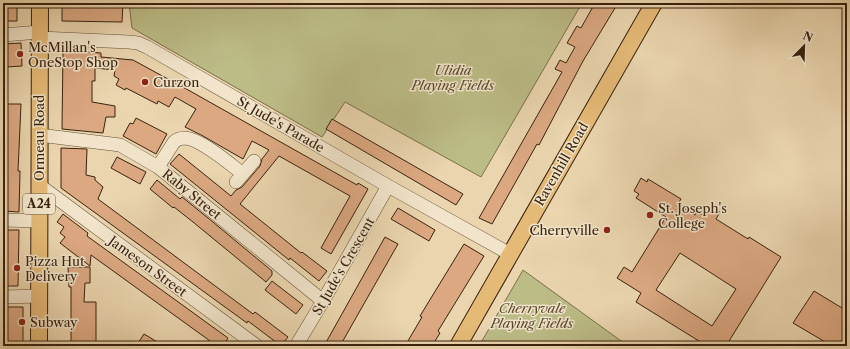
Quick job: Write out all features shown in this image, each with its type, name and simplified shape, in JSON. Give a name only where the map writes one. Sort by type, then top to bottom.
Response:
[{"type":"main road","name":"Ormeau Road","points":[[39,346],[40,3]]},
{"type":"main road","name":"Ravenhill Road","points":[[458,346],[654,3]]},
{"type":"street","name":"St Jude's Parade","points":[[3,35],[40,35],[138,43],[510,254]]},
{"type":"street","name":"Raby Street","points":[[40,135],[120,145],[158,167],[323,300]]},
{"type":"street","points":[[158,167],[174,142],[177,139],[186,138],[194,140],[207,148],[240,178],[254,161]]},
{"type":"street","name":"Jameson Street","points":[[39,185],[257,346]]},
{"type":"street","name":"St Jude's Crescent","points":[[296,346],[388,186]]},
{"type":"street","points":[[3,220],[39,222]]},
{"type":"street","points":[[3,297],[39,296]]},
{"type":"green space","name":"Ulidia Playing Fields","points":[[129,3],[582,3],[481,177],[345,102],[322,137],[132,28]]},
{"type":"green space","name":"Cherryvale Playing Fields","points":[[523,270],[628,346],[479,346]]},
{"type":"building","points":[[3,3],[17,3],[17,21],[3,21]]},
{"type":"building","points":[[94,3],[123,3],[122,22],[62,21],[62,5],[94,5]]},
{"type":"building","points":[[595,3],[606,3],[615,8],[583,61],[539,145],[537,144],[492,224],[479,218],[562,72],[555,69],[560,60],[566,63],[575,47],[567,43],[577,26],[581,28]]},
{"type":"building","points":[[21,43],[22,66],[6,67],[3,44]]},
{"type":"building","points":[[63,50],[101,53],[101,57],[133,60],[357,185],[358,183],[368,189],[331,254],[321,248],[350,196],[279,156],[240,204],[301,253],[302,252],[327,271],[319,281],[290,258],[289,260],[170,164],[179,154],[231,196],[236,190],[242,187],[260,166],[262,159],[269,150],[252,141],[243,159],[185,127],[196,109],[175,97],[169,107],[158,101],[157,104],[126,88],[125,90],[116,85],[119,79],[114,76],[115,70],[95,68],[95,81],[92,81],[92,102],[115,106],[115,117],[106,117],[103,133],[62,129]]},
{"type":"building","points":[[3,104],[21,104],[18,171],[20,171],[19,212],[3,211]]},
{"type":"building","points":[[136,118],[167,134],[156,154],[123,136],[130,123],[133,124]]},
{"type":"building","points":[[332,119],[463,194],[456,205],[326,129]]},
{"type":"building","points":[[61,148],[87,149],[86,175],[95,177],[95,180],[103,187],[98,199],[253,314],[255,312],[288,337],[281,346],[61,188]]},
{"type":"building","points":[[117,157],[146,172],[140,184],[111,168]]},
{"type":"building","points":[[641,178],[647,182],[648,179],[681,199],[678,204],[695,215],[697,212],[705,216],[711,206],[720,212],[716,219],[781,257],[726,346],[707,346],[636,302],[641,293],[617,278],[624,267],[632,272],[666,217],[636,198],[639,194],[634,191]],"holes":[[[680,253],[736,289],[712,326],[656,290]]]},
{"type":"building","points":[[157,180],[180,199],[182,197],[272,271],[272,275],[266,282],[150,189]]},
{"type":"building","points":[[398,208],[435,230],[429,241],[391,219]]},
{"type":"building","points":[[63,214],[88,233],[87,236],[228,338],[223,346],[217,346],[91,255],[90,266],[60,243],[65,237],[60,233],[64,227],[57,222]]},
{"type":"building","points":[[3,230],[19,230],[18,286],[3,286]]},
{"type":"building","points":[[385,237],[398,244],[340,346],[324,346]]},
{"type":"building","points":[[464,244],[484,256],[438,331],[440,333],[432,346],[405,346],[422,317],[420,316]]},
{"type":"building","points":[[68,267],[90,267],[90,283],[85,283],[84,302],[96,302],[96,346],[71,346],[71,287],[69,287]]},
{"type":"building","points":[[272,281],[303,305],[296,314],[265,290]]},
{"type":"building","points":[[814,291],[847,311],[847,346],[832,346],[793,323]]},
{"type":"building","points":[[3,307],[23,307],[23,346],[3,346]]},
{"type":"building","points":[[144,334],[164,346],[136,346]]},
{"type":"place","name":"McMillan's OneStop Shop","points":[[20,54]]},
{"type":"place","name":"Curzon","points":[[145,82]]},
{"type":"place","name":"St. Joseph's College","points":[[650,215]]},
{"type":"place","name":"Cherryville","points":[[607,230]]},
{"type":"place","name":"Pizza Hut Delivery","points":[[17,268]]},
{"type":"place","name":"Subway","points":[[22,322]]}]
